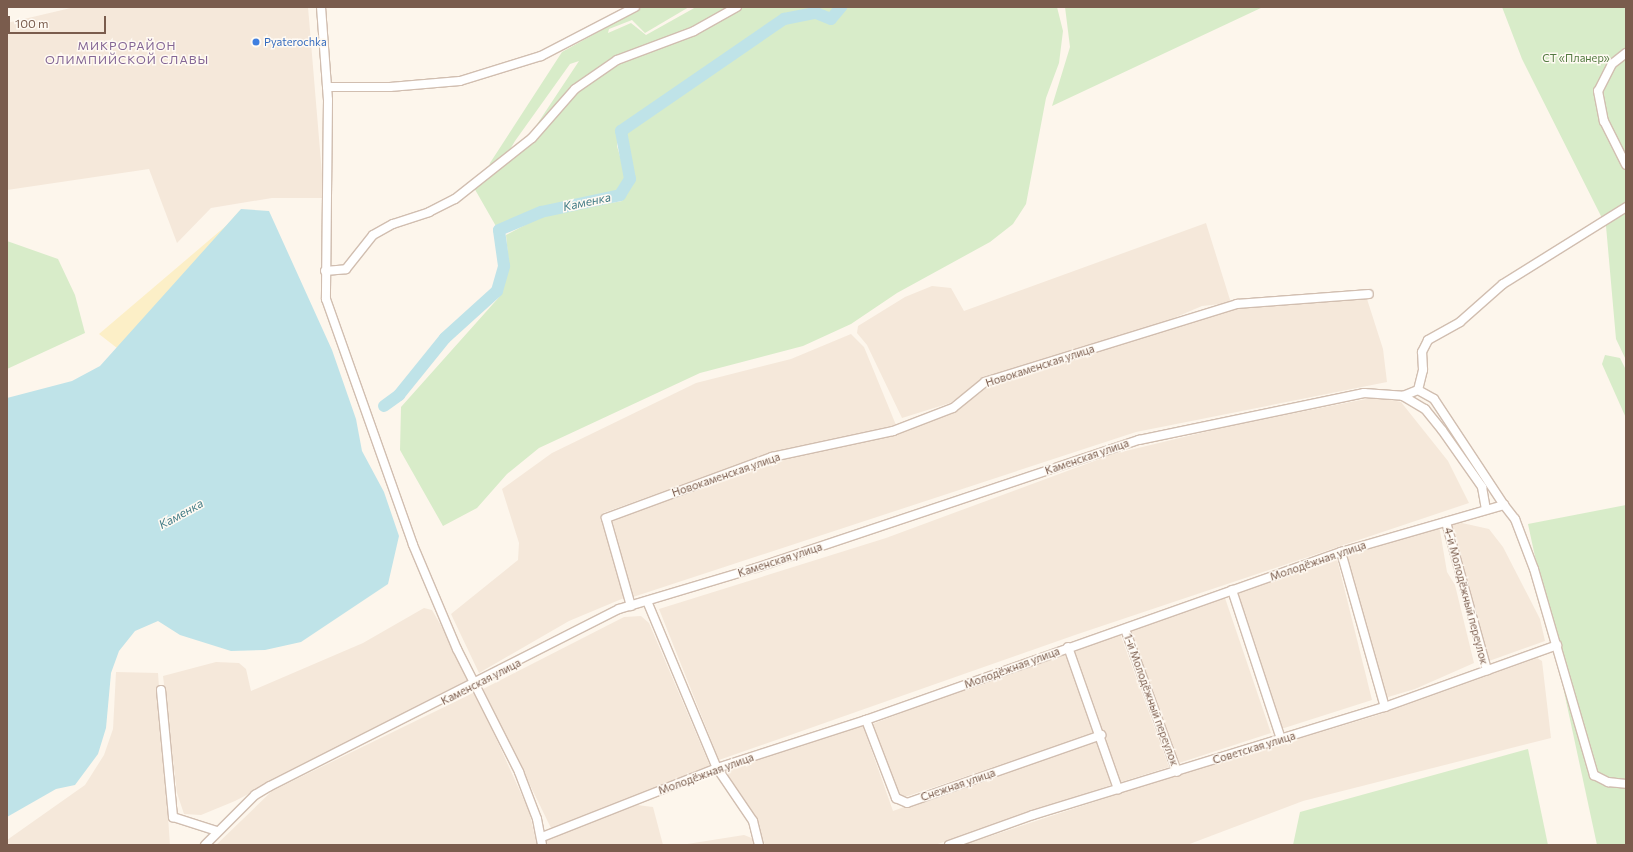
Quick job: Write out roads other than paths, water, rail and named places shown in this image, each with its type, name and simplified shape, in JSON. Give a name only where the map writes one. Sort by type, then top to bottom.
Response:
[{"type":"street","points":[[321,7],[327,87],[326,299],[334,327],[370,429],[413,545],[475,684],[519,772],[542,841]]},
{"type":"street","points":[[327,87],[390,87],[460,81],[541,56],[635,7]]},
{"type":"street","points":[[325,271],[346,269],[373,235],[393,224],[429,212],[455,198],[532,138],[575,89],[617,60],[694,31],[737,7]]},
{"type":"street","points":[[1626,53],[1612,64],[1598,92],[1604,121],[1626,165]]},
{"type":"street","points":[[1418,390],[1423,370],[1422,352],[1428,340],[1460,322],[1509,280],[1626,207]]},
{"type":"street","name":"Новокаменская улица","points":[[631,606],[606,518],[772,458],[893,431],[953,408],[985,382],[1237,304],[1369,294]]},
{"type":"street","points":[[1404,396],[1418,390]]},
{"type":"street","points":[[1418,390],[1434,399],[1504,505],[1515,519],[1534,569],[1594,774],[1608,782],[1626,784]]},
{"type":"street","name":"Каменская улица","points":[[205,845],[217,831],[270,786],[631,606],[756,568],[1139,440],[1364,393],[1404,396]]},
{"type":"street","points":[[1404,396],[1425,409],[1442,430],[1482,487],[1486,509]]},
{"type":"street","name":"Молодёжная улица","points":[[542,841],[717,768],[866,720],[1068,647],[1341,552],[1504,505]]},
{"type":"street","name":"4-й Молодёжный переулок","points":[[1446,522],[1486,670]]},
{"type":"street","points":[[1341,552],[1386,707]]},
{"type":"street","points":[[1232,590],[1281,739]]},
{"type":"street","points":[[647,601],[717,768],[753,821],[759,845]]},
{"type":"street","name":"1-й Молодёжный переулок","points":[[1125,628],[1177,772]]},
{"type":"street","name":"Советская улица","points":[[949,845],[1118,789],[1386,707],[1557,645]]},
{"type":"street","points":[[1068,647],[1101,735],[1118,789]]},
{"type":"street","points":[[161,690],[173,817],[217,831]]},
{"type":"street","name":"Снежная улица","points":[[866,720],[896,798],[908,803],[1101,735]]},
{"type":"water","points":[[241,209],[269,211],[332,350],[356,419],[362,451],[384,492],[399,536],[388,584],[301,642],[265,650],[231,651],[180,635],[158,621],[135,631],[119,651],[111,673],[106,728],[98,754],[75,785],[56,789],[7,817],[7,398],[72,381],[100,366]]},
{"type":"waterway","name":"Каменка","points":[[384,406],[399,395],[445,338],[497,291],[504,266],[499,230],[541,212],[620,195],[630,179],[621,131],[784,19],[816,13],[831,19],[841,7]]},
{"type":"place","name":"Pyaterochka","points":[[256,42]]},
{"type":"district","name":"МИКРОРАЙОН ОЛИМПИЙСКОЙ СЛАВЫ","points":[[127,53]]},
{"type":"park label","name":"СТ «Планер»","points":[[1576,58]]}]
